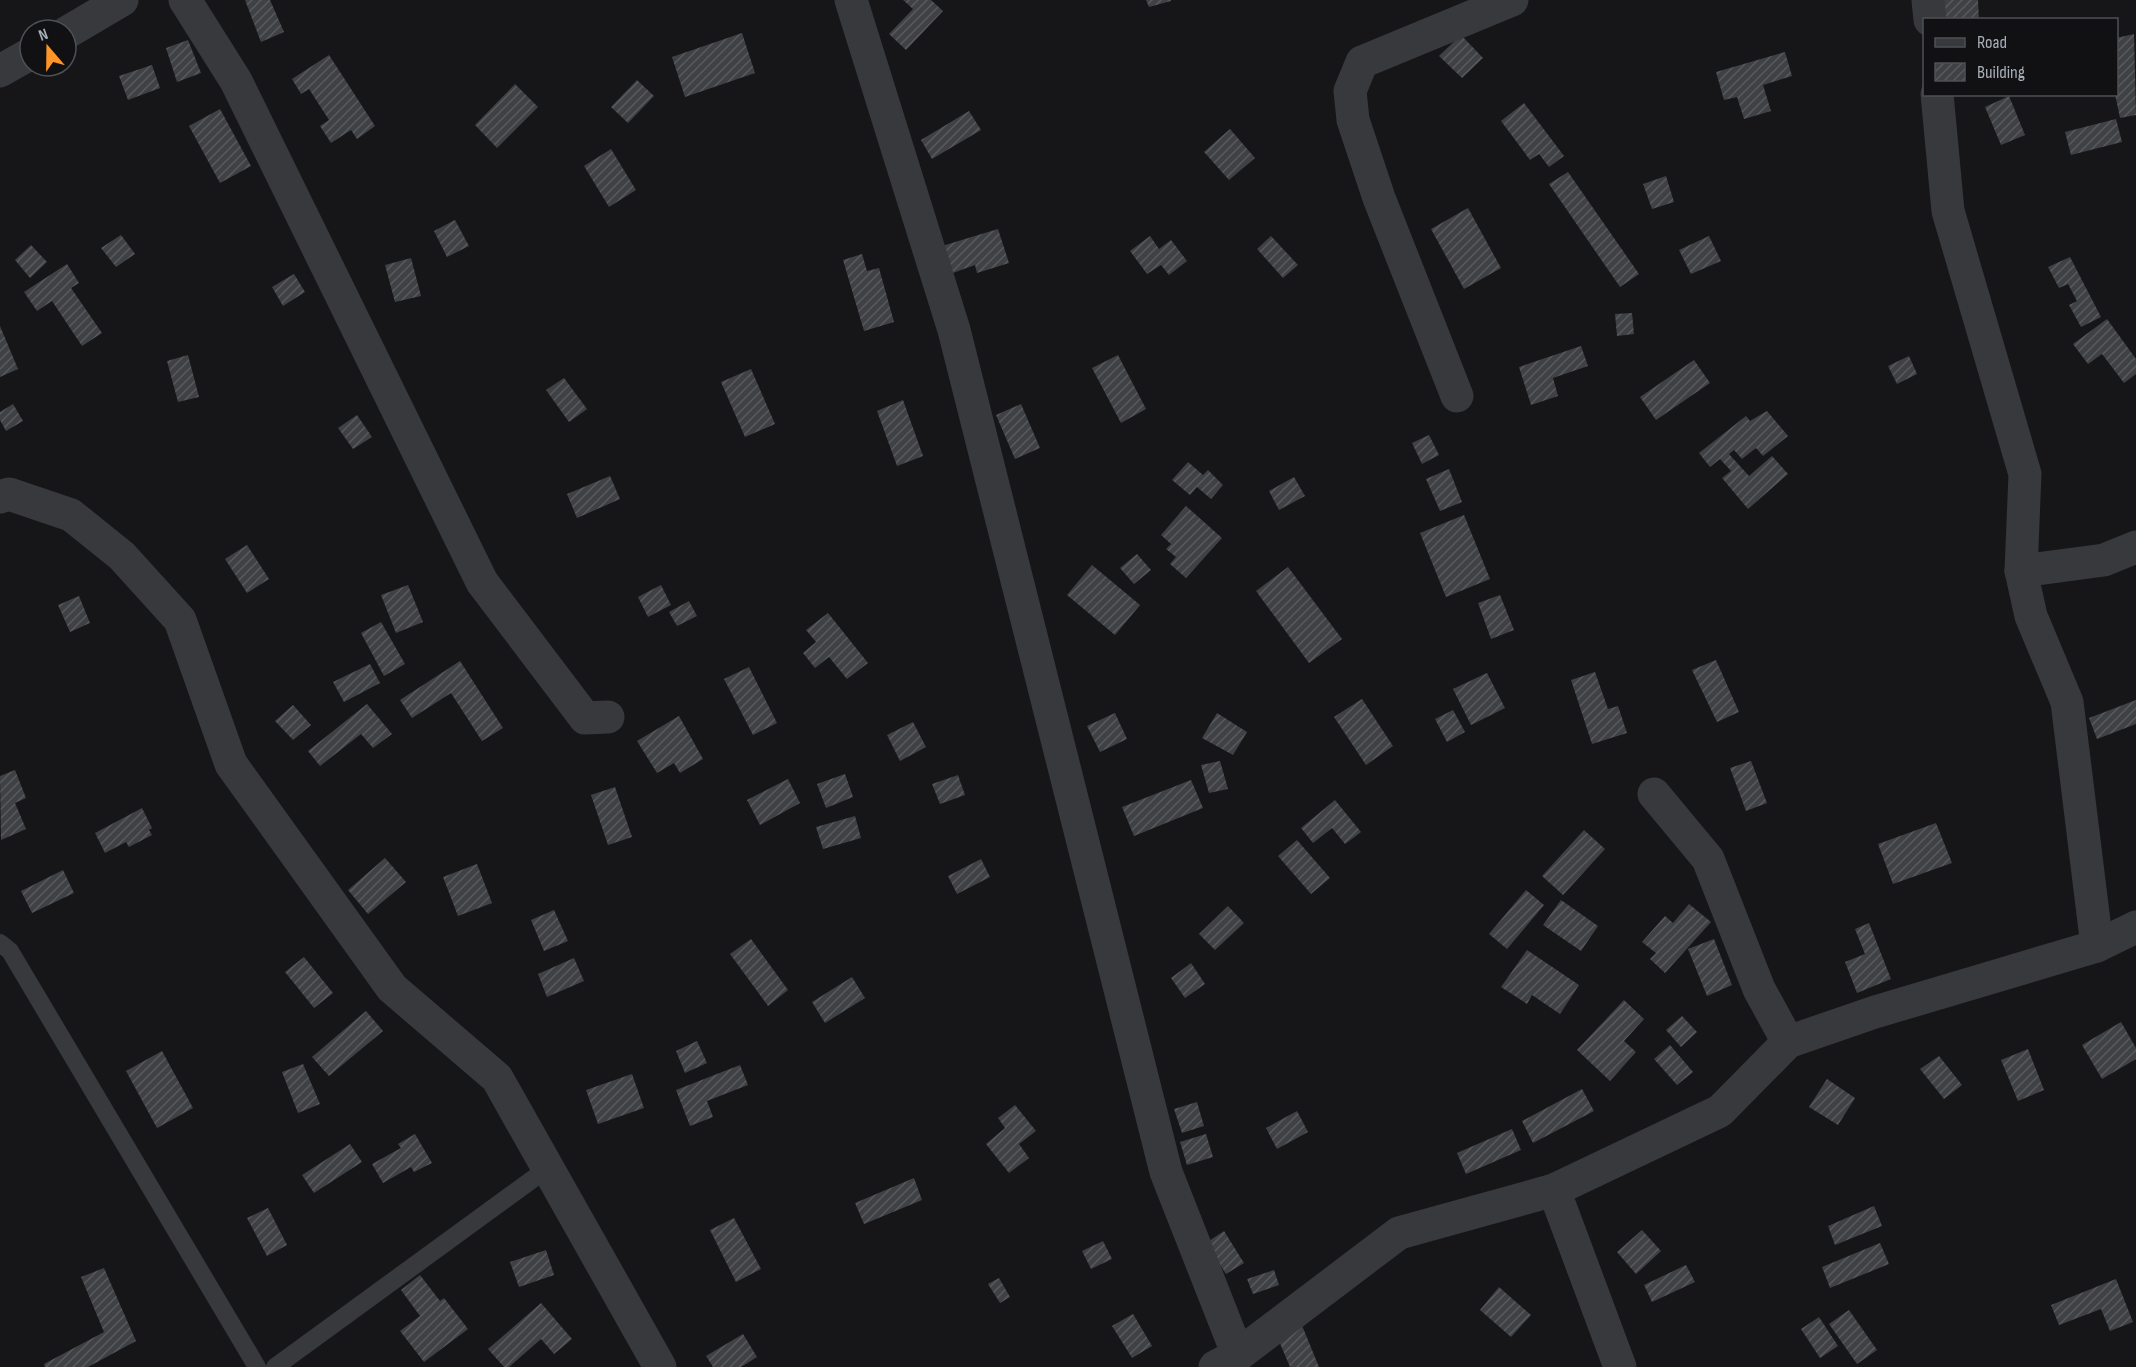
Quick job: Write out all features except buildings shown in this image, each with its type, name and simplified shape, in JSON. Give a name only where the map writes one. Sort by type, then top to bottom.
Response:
[{"type":"street","points":[[78,26],[123,0]]},
{"type":"street","points":[[185,0],[236,81],[482,582],[585,718],[608,717]]},
{"type":"street","points":[[851,0],[954,330],[1166,1172],[1227,1361],[1398,1233],[1554,1190],[1720,1111],[1788,1042],[1875,1012],[2097,946],[2136,927]]},
{"type":"street","points":[[1457,396],[1379,198],[1353,120],[1350,91],[1362,62],[1512,0]]},
{"type":"street","points":[[1928,0],[1930,18]]},
{"type":"street","points":[[0,71],[18,61]]},
{"type":"street","points":[[1937,96],[1948,211],[2025,474],[2021,571],[2031,616],[2067,702],[2097,946]]},
{"type":"street","points":[[0,497],[9,494],[71,515],[122,556],[180,620],[231,764],[392,988],[497,1078],[660,1367]]},
{"type":"street","points":[[2021,571],[2104,560],[2136,547]]},
{"type":"street","points":[[1654,794],[1708,859],[1759,989],[1788,1042]]},
{"type":"street","points":[[1554,1190],[1620,1367]]},
{"type":"lane","points":[[0,943],[10,951],[257,1367]]},
{"type":"lane","points":[[275,1367],[548,1168]]}]
